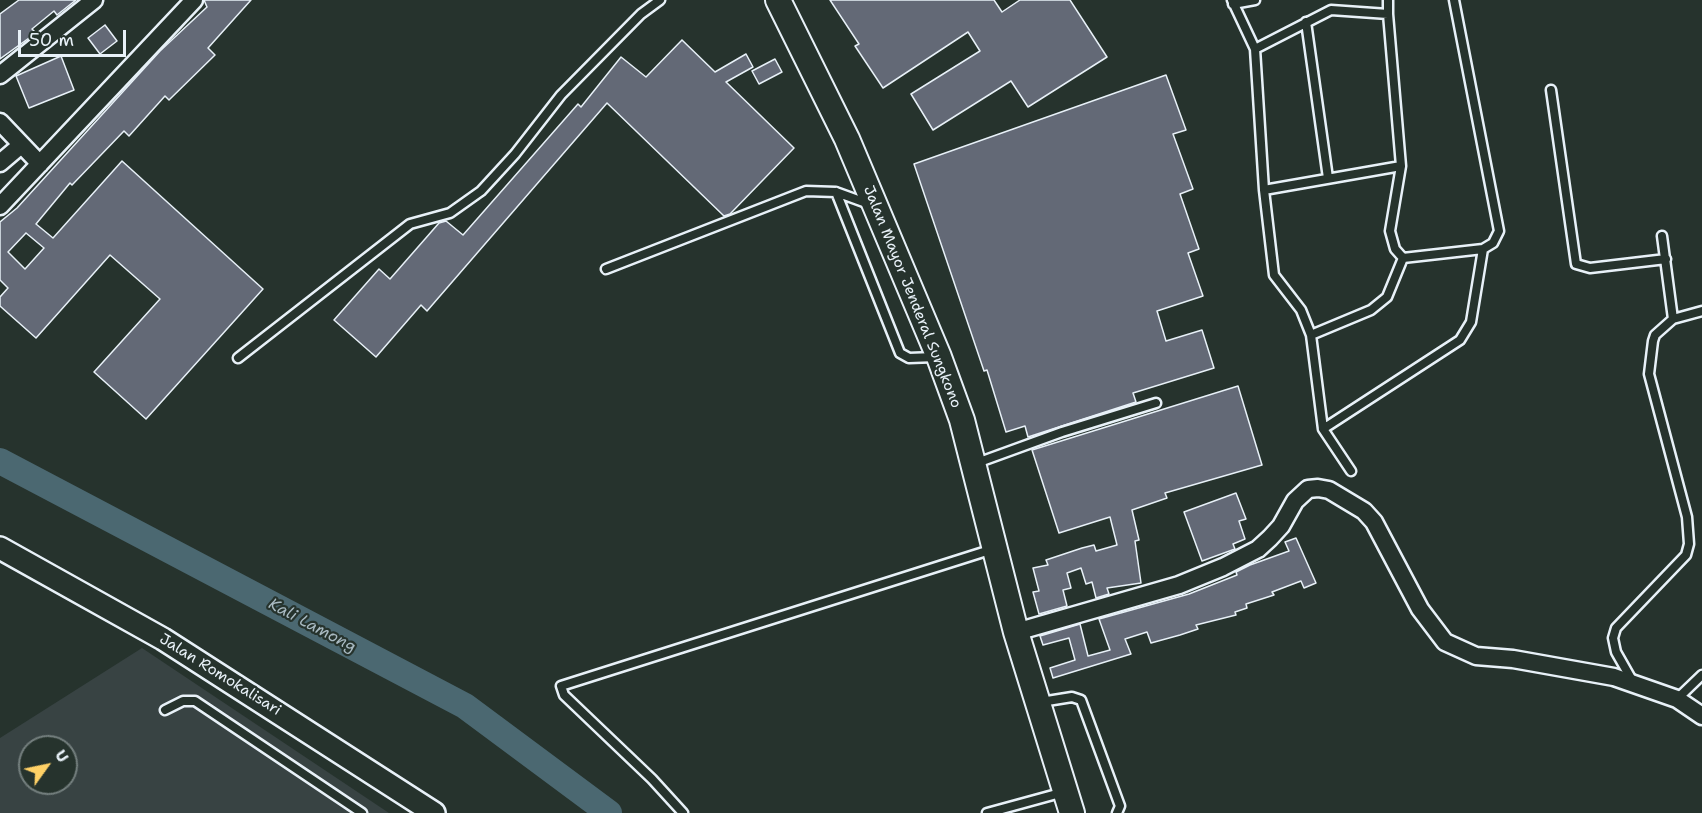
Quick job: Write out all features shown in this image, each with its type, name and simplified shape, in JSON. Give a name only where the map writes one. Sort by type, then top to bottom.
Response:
[{"type":"main road","name":"Jalan Mayor Jenderal Sungkono","points":[[778,0],[847,139],[939,357],[974,464],[997,548],[1016,632],[1068,803]]},
{"type":"street","points":[[0,75],[94,0]]},
{"type":"street","points":[[0,206],[194,0]]},
{"type":"street","points":[[0,122],[20,146],[40,164]]},
{"type":"street","points":[[0,163],[20,146]]},
{"type":"street","points":[[1016,632],[1179,585],[1223,567],[1264,543],[1281,526],[1296,501],[1308,489],[1318,488],[1329,490],[1364,511],[1374,522],[1420,609],[1445,642],[1476,656],[1513,658],[1634,682],[1677,699],[1702,716]]},
{"type":"street","name":"Jalan Romokalisari","points":[[0,548],[163,639],[434,813]]},
{"type":"lane","points":[[238,358],[410,224],[450,213],[481,190],[515,154],[561,95],[641,14],[660,0]]},
{"type":"lane","points":[[1255,0],[1233,2],[1255,49],[1264,190],[1274,275],[1301,310],[1311,335],[1323,429],[1351,471]]},
{"type":"lane","points":[[1388,0],[1401,166],[1390,231],[1395,249],[1403,258]]},
{"type":"lane","points":[[1403,258],[1483,249],[1493,243],[1499,231],[1454,0]]},
{"type":"lane","points":[[1255,49],[1331,10],[1388,14]]},
{"type":"lane","points":[[1306,22],[1328,178]]},
{"type":"lane","points":[[1551,90],[1576,264],[1590,268],[1666,259]]},
{"type":"lane","points":[[1264,190],[1401,166]]},
{"type":"lane","points":[[606,269],[806,191],[836,192],[875,206]]},
{"type":"lane","points":[[836,192],[900,353],[909,358],[939,357]]},
{"type":"lane","points":[[1662,236],[1673,319]]},
{"type":"lane","points":[[1323,429],[1460,340],[1471,322],[1483,249]]},
{"type":"lane","points":[[1311,335],[1371,310],[1387,297],[1403,258]]},
{"type":"lane","points":[[1634,682],[1616,652],[1613,638],[1616,628],[1686,555],[1689,544],[1687,516],[1649,374],[1655,334],[1673,319],[1702,311]]},
{"type":"lane","points":[[974,464],[1062,432],[1156,404]]},
{"type":"lane","points":[[683,813],[652,779],[564,695],[561,686],[997,548]]},
{"type":"lane","points":[[1677,699],[1702,675]]},
{"type":"lane","points":[[1038,703],[1072,697],[1081,700],[1120,806],[1117,813]]},
{"type":"lane","points":[[165,710],[183,701],[195,701],[362,813]]},
{"type":"lane","points":[[987,813],[1068,803]]},
{"type":"shaded area","points":[[142,648],[389,813],[0,813],[0,738]]},
{"type":"building","points":[[19,0],[76,0],[57,15],[54,11],[32,29],[36,33],[0,59],[0,14]]},
{"type":"building","points":[[204,0],[251,0],[208,48],[215,55],[169,100],[165,96],[129,136],[124,131],[72,185],[70,183],[36,224],[53,238],[122,161],[263,289],[146,419],[94,372],[160,299],[110,255],[36,338],[0,306],[0,297],[8,288],[0,280],[0,222],[17,208],[160,51],[207,7]],"holes":[[[26,233],[44,248],[25,269],[8,252]]]},
{"type":"building","points":[[830,0],[994,0],[1002,12],[1020,0],[1070,0],[1107,57],[1028,107],[1011,81],[933,130],[911,94],[980,51],[968,32],[883,88],[855,46],[859,44]]},
{"type":"building","points":[[105,25],[117,41],[100,54],[88,38]]},
{"type":"building","points":[[682,40],[715,72],[746,54],[753,67],[726,82],[794,148],[730,214],[724,216],[607,103],[427,311],[421,305],[376,357],[334,320],[379,269],[390,279],[439,223],[446,221],[463,235],[578,104],[581,107],[621,57],[646,77]]},
{"type":"building","points":[[61,56],[74,90],[29,108],[16,76]]},
{"type":"building","points":[[775,59],[782,72],[759,84],[752,71]]},
{"type":"building","points":[[1166,75],[1186,130],[1173,134],[1193,189],[1180,194],[1199,249],[1188,253],[1203,296],[1157,311],[1166,341],[1202,330],[1214,368],[1133,393],[1136,402],[1028,437],[1025,426],[1006,432],[987,370],[984,371],[914,164]]},
{"type":"building","points":[[1238,386],[1262,465],[1165,493],[1167,498],[1132,510],[1139,540],[1135,541],[1141,583],[1107,588],[1109,594],[1096,598],[1092,582],[1086,584],[1081,568],[1067,573],[1071,588],[1063,590],[1067,606],[1039,614],[1033,592],[1039,591],[1033,568],[1048,565],[1046,560],[1082,548],[1094,545],[1096,551],[1117,545],[1110,517],[1059,533],[1032,450]]},
{"type":"building","points":[[1236,493],[1246,519],[1239,521],[1245,539],[1233,544],[1235,549],[1202,561],[1184,512]]},
{"type":"building","points":[[1296,538],[1316,583],[1304,588],[1301,581],[1272,592],[1274,595],[1246,604],[1247,608],[1235,612],[1236,615],[1196,625],[1198,629],[1180,635],[1151,643],[1147,632],[1125,639],[1131,654],[1053,678],[1050,668],[1075,660],[1069,638],[1043,645],[1040,636],[1080,624],[1088,656],[1110,650],[1099,619],[1189,594],[1237,575],[1236,572],[1250,565],[1289,551],[1285,542]]},
{"type":"waterway","name":"Kali Lamong","points":[[0,461],[465,706],[609,813]]}]
